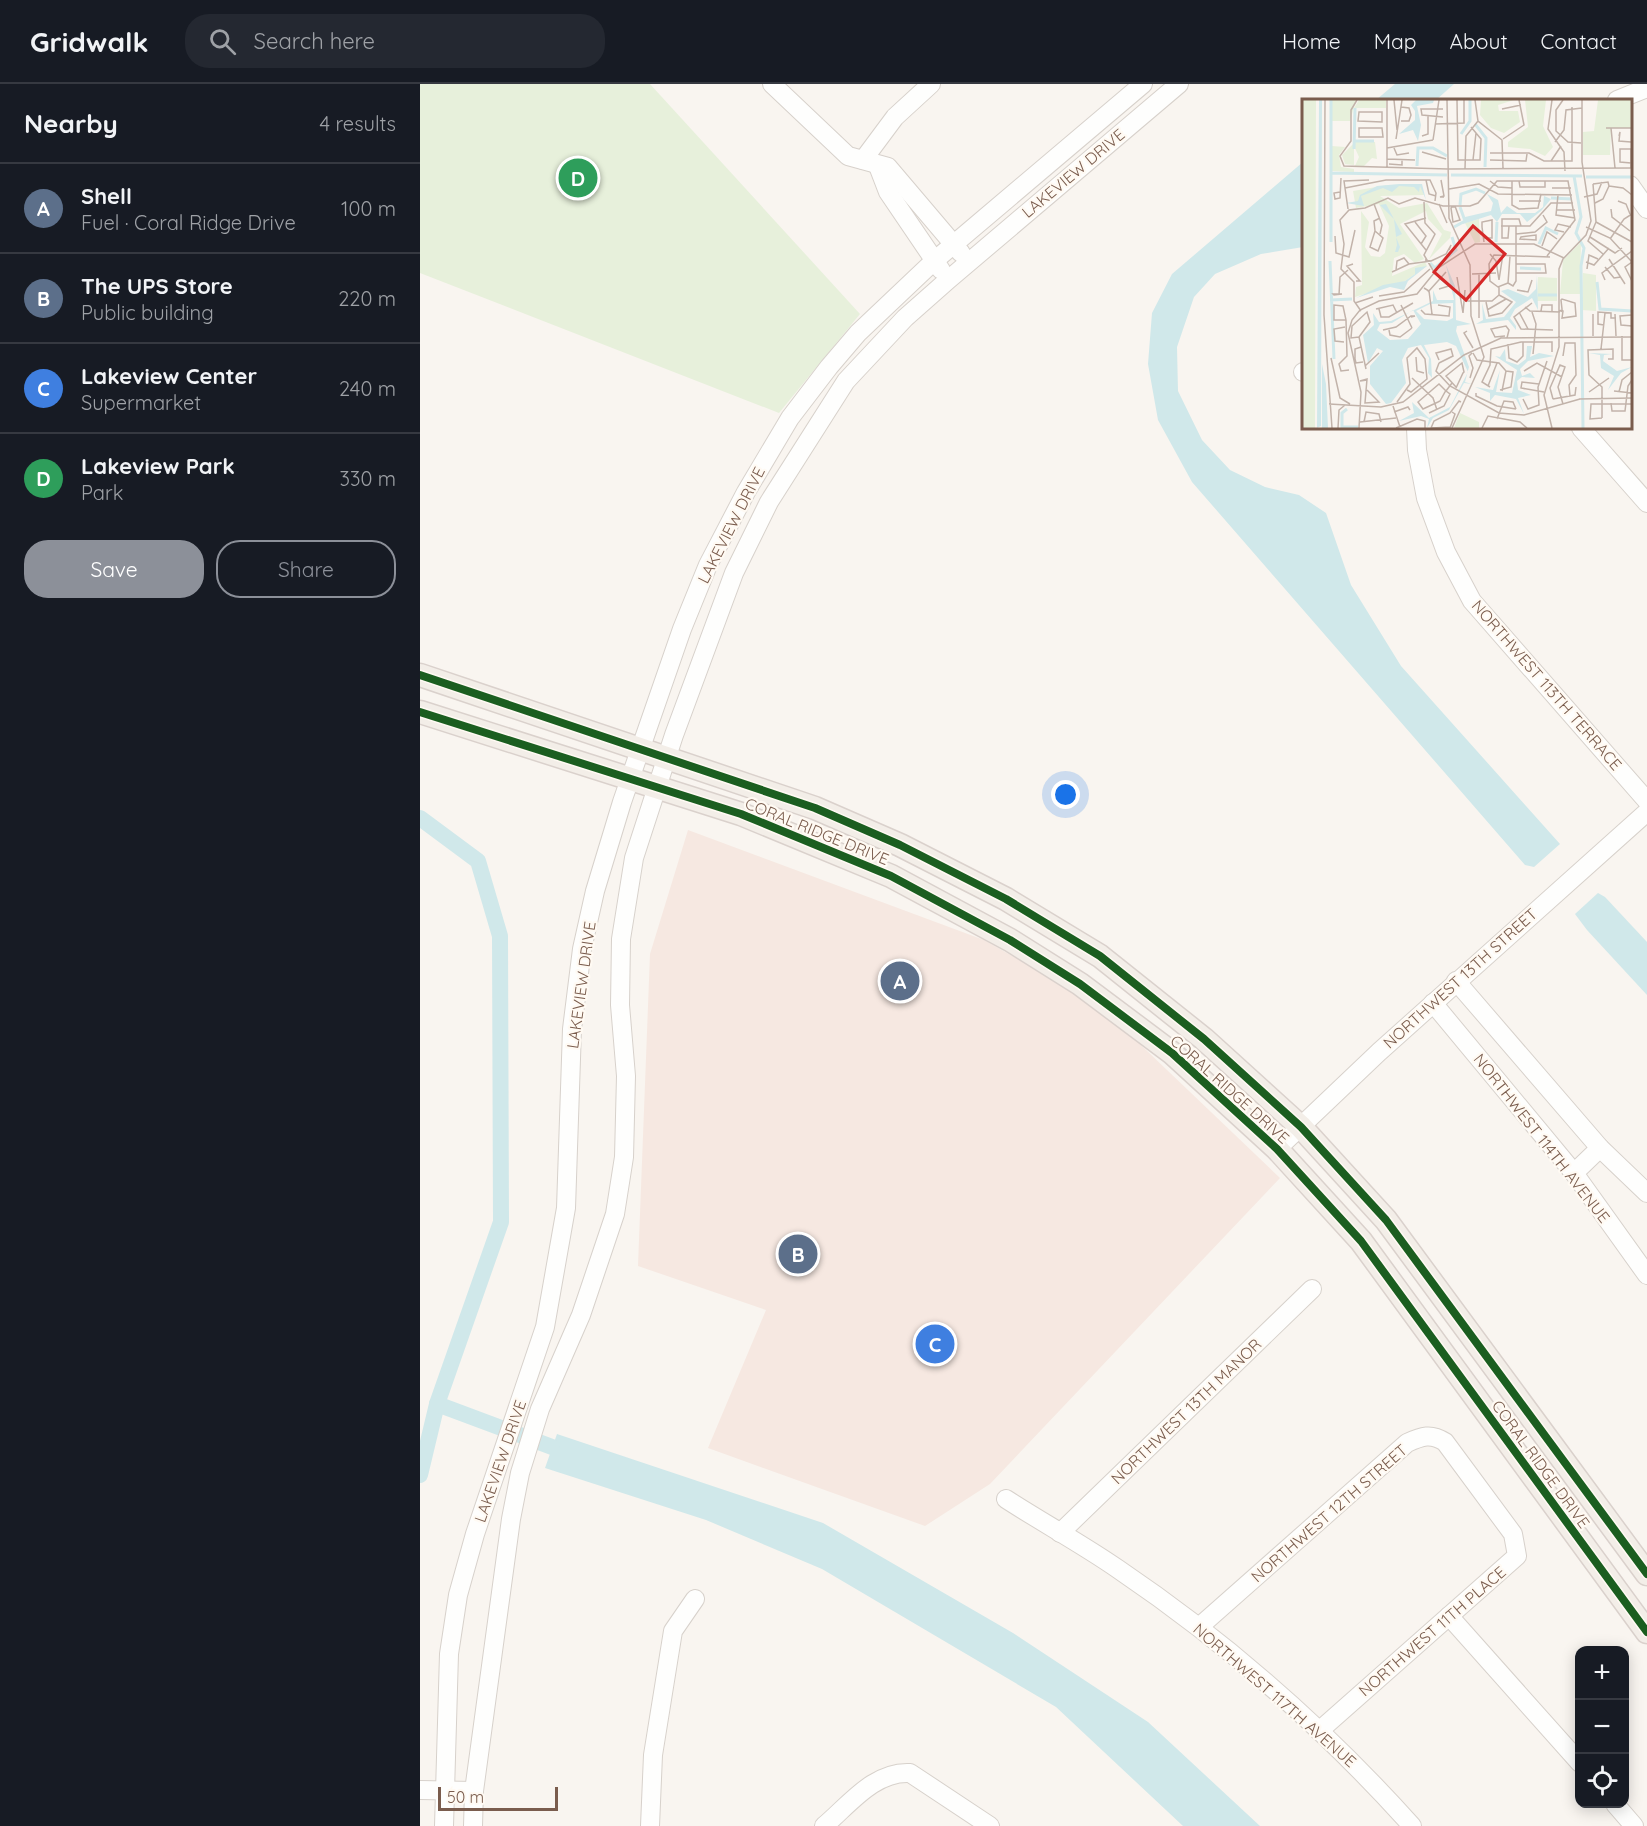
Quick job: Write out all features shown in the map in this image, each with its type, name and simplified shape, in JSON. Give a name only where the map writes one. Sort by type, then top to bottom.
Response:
[{"type":"main road","name":"CORAL RIDGE DRIVE","points":[[420,675],[667,756],[815,808],[900,845],[1028,911],[1100,956],[1204,1039],[1301,1127],[1386,1220],[1647,1574]]},
{"type":"main road","name":"CORAL RIDGE DRIVE","points":[[420,712],[741,814],[891,876],[1010,940],[1080,984],[1172,1053],[1277,1149],[1361,1241],[1647,1632]]},
{"type":"street","points":[[772,84],[848,156],[888,167],[968,262]]},
{"type":"street","points":[[871,163],[895,117],[931,84]]},
{"type":"street","name":"LAKEVIEW DRIVE","points":[[444,1826],[449,1654],[458,1595],[499,1462],[545,1327],[566,1208],[572,1029],[582,949],[595,891],[630,778],[682,629],[708,565],[746,492],[790,418],[858,333],[934,261],[1143,84]]},
{"type":"street","name":"LAKEVIEW DRIVE","points":[[473,1826],[474,1791],[511,1519],[520,1473],[540,1409],[581,1315],[615,1214],[624,1157],[626,1076],[620,1005],[621,939],[634,858],[667,756],[734,573],[769,502],[846,381],[905,318],[1179,84]]},
{"type":"street","points":[[1620,99],[1647,88]]},
{"type":"street","points":[[871,163],[948,280]]},
{"type":"street","points":[[1632,188],[1647,209]]},
{"type":"street","name":"NORTHWEST 113TH TERRACE","points":[[1416,429],[1417,450],[1426,498],[1446,552],[1472,601],[1647,801]]},
{"type":"street","points":[[1582,429],[1647,503]]},
{"type":"street","name":"NORTHWEST 13TH STREET","points":[[1277,1149],[1456,981],[1647,812]]},
{"type":"street","name":"NORTHWEST 114TH AVENUE","points":[[1456,981],[1600,1148],[1647,1193]]},
{"type":"street","name":"NORTHWEST 114TH AVENUE","points":[[1433,1003],[1574,1173],[1647,1275]]},
{"type":"street","points":[[1574,1173],[1600,1148]]},
{"type":"street","name":"NORTHWEST 13TH MANOR","points":[[1060,1533],[1312,1289]]},
{"type":"street","name":"NORTHWEST 12TH STREET","points":[[1199,1628],[1407,1443],[1420,1437],[1434,1435],[1445,1442],[1482,1493]]},
{"type":"street","name":"NORTHWEST 11TH PLACE","points":[[1319,1731],[1517,1556],[1513,1534],[1482,1493]]},
{"type":"street","name":"NORTHWEST 117TH AVENUE","points":[[1006,1499],[1117,1568],[1199,1628],[1319,1731],[1370,1779],[1412,1826]]},
{"type":"street","points":[[650,1826],[653,1755],[673,1631],[694,1599]]},
{"type":"street","points":[[1449,1616],[1575,1757]]},
{"type":"street","points":[[824,1826],[876,1780],[896,1772],[910,1773],[990,1826]]},
{"type":"street","points":[[420,1790],[474,1791]]},
{"type":"street","points":[[1619,1808],[1634,1826]]},
{"type":"shaded area","points":[[688,830],[984,940],[1100,1006],[1280,1178],[990,1484],[925,1526],[708,1448],[766,1310],[638,1266],[650,954]]},
{"type":"green space","points":[[420,84],[650,84],[860,314],[779,413],[420,273]]},
{"type":"water","points":[[1395,84],[1454,84],[1437,99],[1377,99]]},
{"type":"water","points":[[1302,163],[1302,247],[1261,254],[1215,274],[1194,297],[1177,347],[1178,391],[1202,440],[1230,470],[1265,487],[1299,495],[1326,513],[1351,585],[1401,666],[1560,844],[1534,867],[1525,865],[1192,482],[1158,420],[1148,364],[1152,313],[1172,274]]},
{"type":"water","points":[[1598,893],[1605,897],[1647,942],[1647,995],[1575,914]]},
{"type":"water","points":[[557,1434],[823,1523],[1013,1633],[1148,1722],[1260,1826],[1183,1826],[1056,1707],[822,1569],[706,1520],[545,1468]]},
{"type":"waterway","points":[[420,818],[478,861],[500,936],[501,1222],[437,1404],[420,1475]]},
{"type":"waterway","points":[[437,1404],[552,1447]]},
{"type":"cycle path","points":[[420,675],[815,808],[900,845],[1006,899],[1100,956],[1204,1039],[1301,1127],[1386,1220],[1647,1574]]},
{"type":"cycle path","points":[[420,712],[741,814],[891,876],[1010,940],[1080,984],[1172,1053],[1277,1149],[1361,1241],[1647,1632]]},
{"type":"place","name":"Lakeview Park","points":[[578,178]]},
{"type":"place","name":"Shell","points":[[900,981]]},
{"type":"place","name":"The UPS Store","points":[[798,1254]]},
{"type":"place","name":"Lakeview Center","points":[[935,1344]]}]
